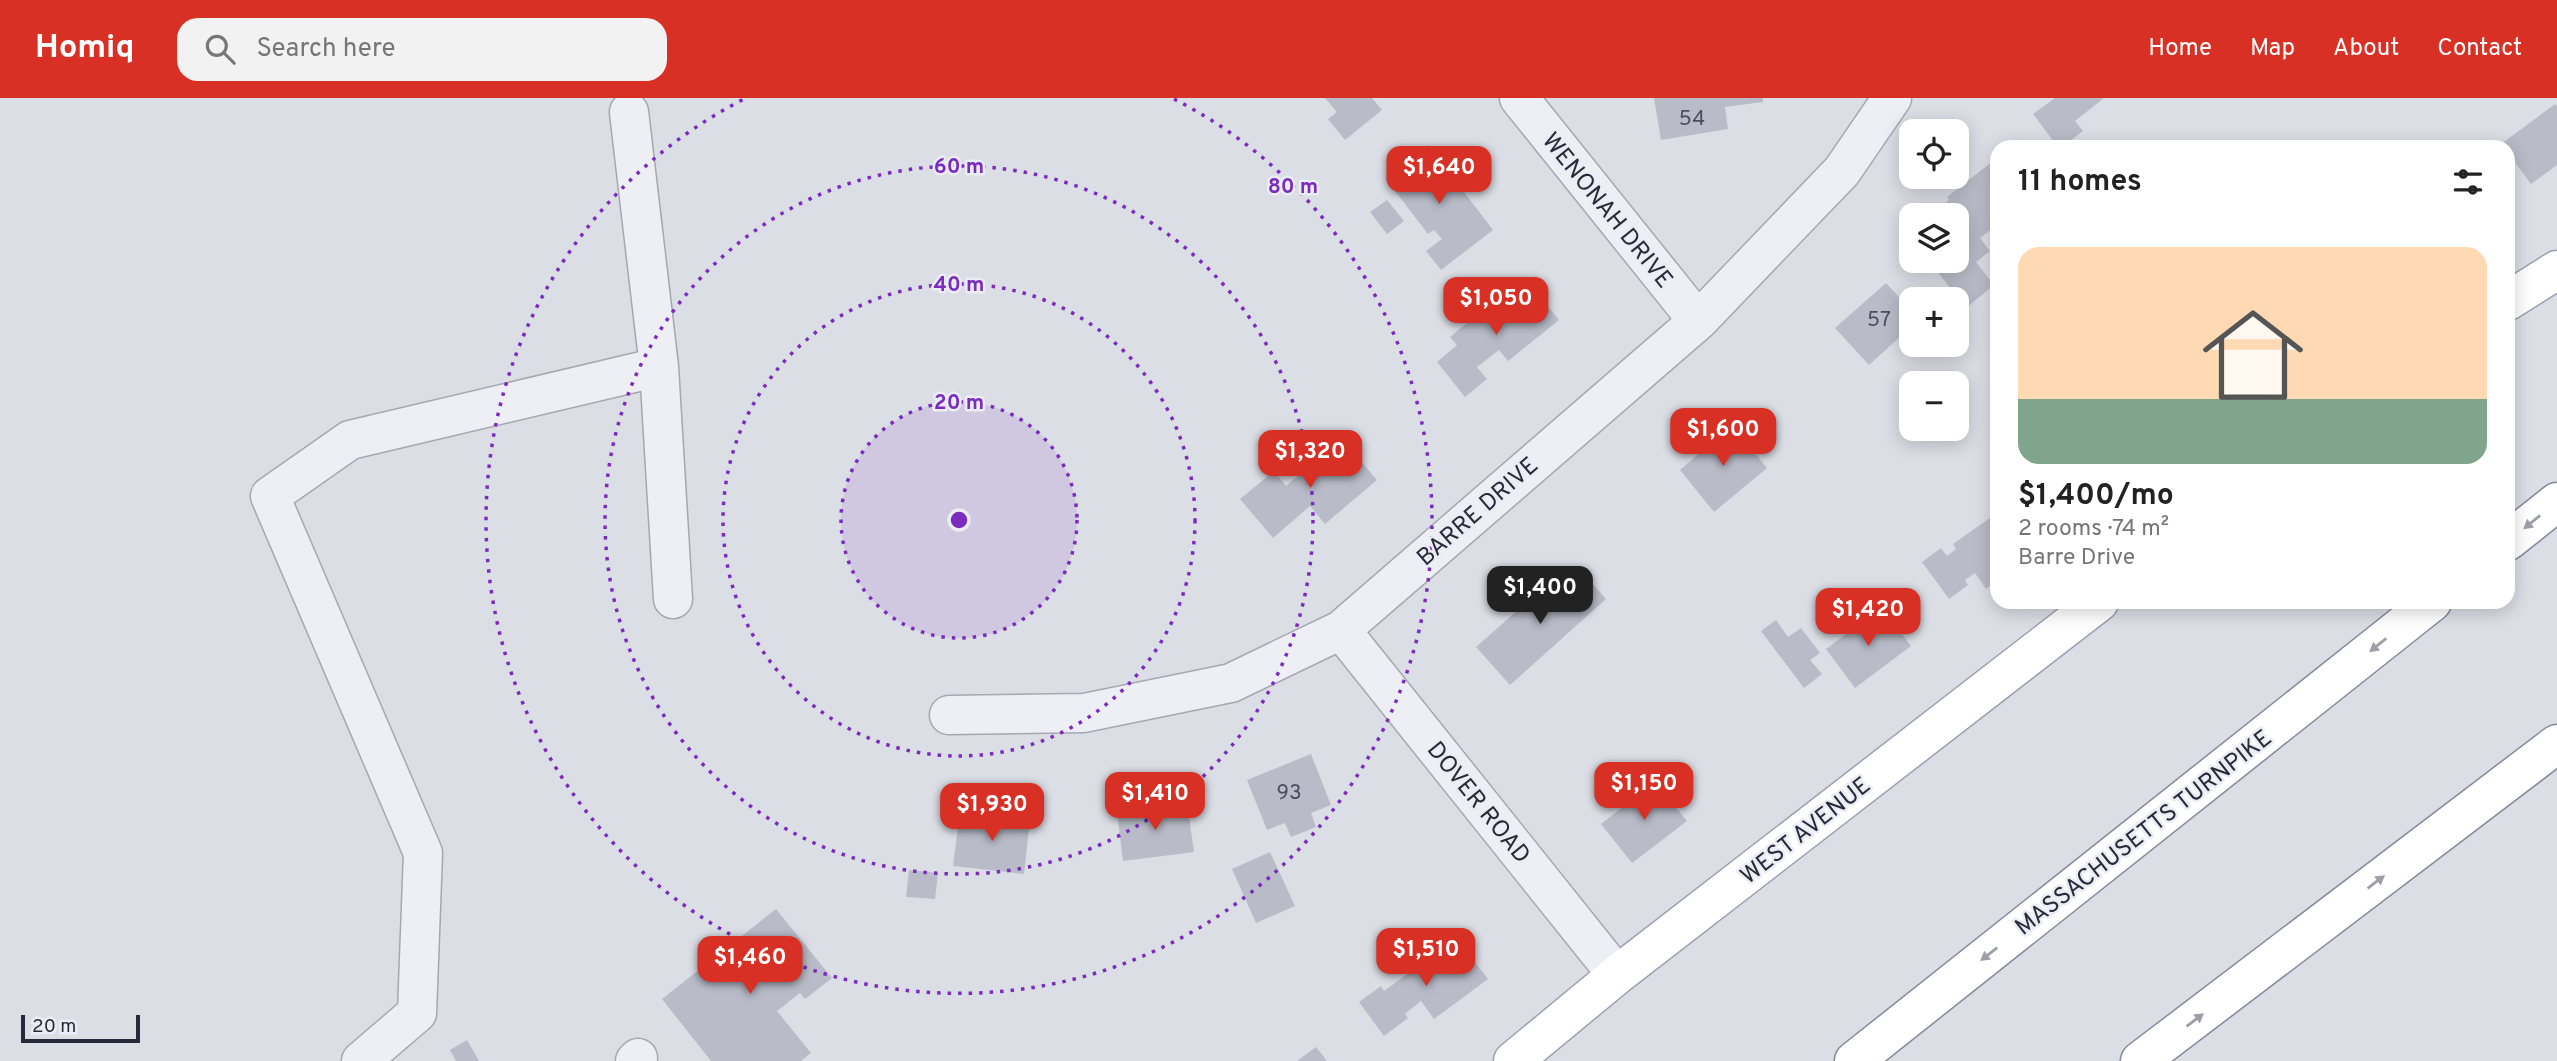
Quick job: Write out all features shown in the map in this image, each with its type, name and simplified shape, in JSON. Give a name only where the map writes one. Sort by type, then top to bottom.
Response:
[{"type":"main road","points":[[2515,297],[2557,270]]},
{"type":"main road","points":[[2515,535],[2557,502]]},
{"type":"main road","name":"WEST AVENUE","points":[[1513,1061],[1617,975],[2090,609]]},
{"type":"main road","name":"MASSACHUSETTS TURNPIKE","points":[[1854,1061],[2423,609]]},
{"type":"main road","points":[[2140,1061],[2557,744]]},
{"type":"street","name":"WENONAH DRIVE","points":[[1519,98],[1698,321]]},
{"type":"street","name":"BARRE DRIVE","points":[[948,715],[1084,713],[1231,683],[1341,630],[1698,321],[1842,171],[1892,98]]},
{"type":"street","points":[[629,112],[659,367],[673,599]]},
{"type":"street","points":[[360,1061],[417,1013],[423,853],[270,496],[350,440],[659,367]]},
{"type":"street","name":"DOVER ROAD","points":[[1341,630],[1617,975]]},
{"type":"building","points":[[1325,98],[1372,98],[1382,110],[1345,140],[1328,119],[1337,112]]},
{"type":"building","points":[[1654,98],[1763,98],[1763,102],[1725,107],[1728,129],[1661,140]]},
{"type":"building","points":[[2055,98],[2104,98],[2075,121],[2083,131],[2071,140],[2053,140],[2033,114]]},
{"type":"building","points":[[2555,104],[2557,165],[2531,184],[2515,162],[2515,140],[2506,140]]},
{"type":"building","points":[[1428,145],[1493,230],[1441,270],[1426,251],[1442,239],[1434,230],[1428,234],[1385,178]]},
{"type":"building","points":[[1990,163],[1990,230],[1980,238],[1990,251],[1976,262],[1990,280],[1990,288],[1969,306],[1969,287],[1949,287],[1938,273],[1969,273],[1969,203],[1945,203],[1949,200],[1947,197],[1957,189],[1969,189],[1969,180]]},
{"type":"building","points":[[1387,200],[1404,221],[1387,234],[1370,212]]},
{"type":"building","points":[[1529,283],[1559,320],[1508,361],[1499,350],[1477,367],[1487,379],[1465,397],[1437,362],[1457,345],[1450,337],[1473,318],[1478,324]]},
{"type":"building","points":[[1886,283],[1899,297],[1899,338],[1869,365],[1835,328]]},
{"type":"building","points":[[1733,426],[1767,468],[1714,512],[1680,470],[1703,450],[1699,446],[1711,437],[1715,441]]},
{"type":"building","points":[[1342,439],[1377,480],[1325,524],[1310,506],[1273,538],[1240,499],[1274,471],[1286,486]]},
{"type":"building","points":[[1990,518],[1990,586],[1986,589],[1975,573],[1965,580],[1968,585],[1949,599],[1922,562],[1941,548],[1947,556],[1956,549],[1953,544]]},
{"type":"building","points":[[1577,566],[1606,599],[1510,685],[1476,647],[1528,601],[1533,606]]},
{"type":"building","points":[[1882,607],[1911,646],[1855,688],[1826,649]]},
{"type":"building","points":[[1776,620],[1788,637],[1801,628],[1820,653],[1810,660],[1822,674],[1804,688],[1761,631]]},
{"type":"building","points":[[1311,754],[1331,805],[1311,813],[1316,827],[1291,837],[1285,823],[1267,830],[1247,780]]},
{"type":"building","points":[[1655,782],[1687,821],[1632,863],[1601,824]]},
{"type":"building","points":[[1187,802],[1194,852],[1123,861],[1117,812]]},
{"type":"building","points":[[960,811],[1030,820],[1024,874],[953,866]]},
{"type":"building","points":[[1270,852],[1295,906],[1256,923],[1232,869]]},
{"type":"building","points":[[909,870],[938,873],[935,899],[906,897]]},
{"type":"building","points":[[776,909],[832,978],[805,999],[800,993],[777,1011],[811,1053],[801,1061],[711,1061],[662,999]]},
{"type":"building","points":[[1457,938],[1488,979],[1434,1019],[1421,1001],[1405,1014],[1408,1018],[1384,1036],[1359,1002],[1381,986],[1384,991]]},
{"type":"building","points":[[467,1040],[479,1061],[456,1061],[450,1050]]},
{"type":"building","points":[[1316,1047],[1327,1061],[1297,1061]]}]
